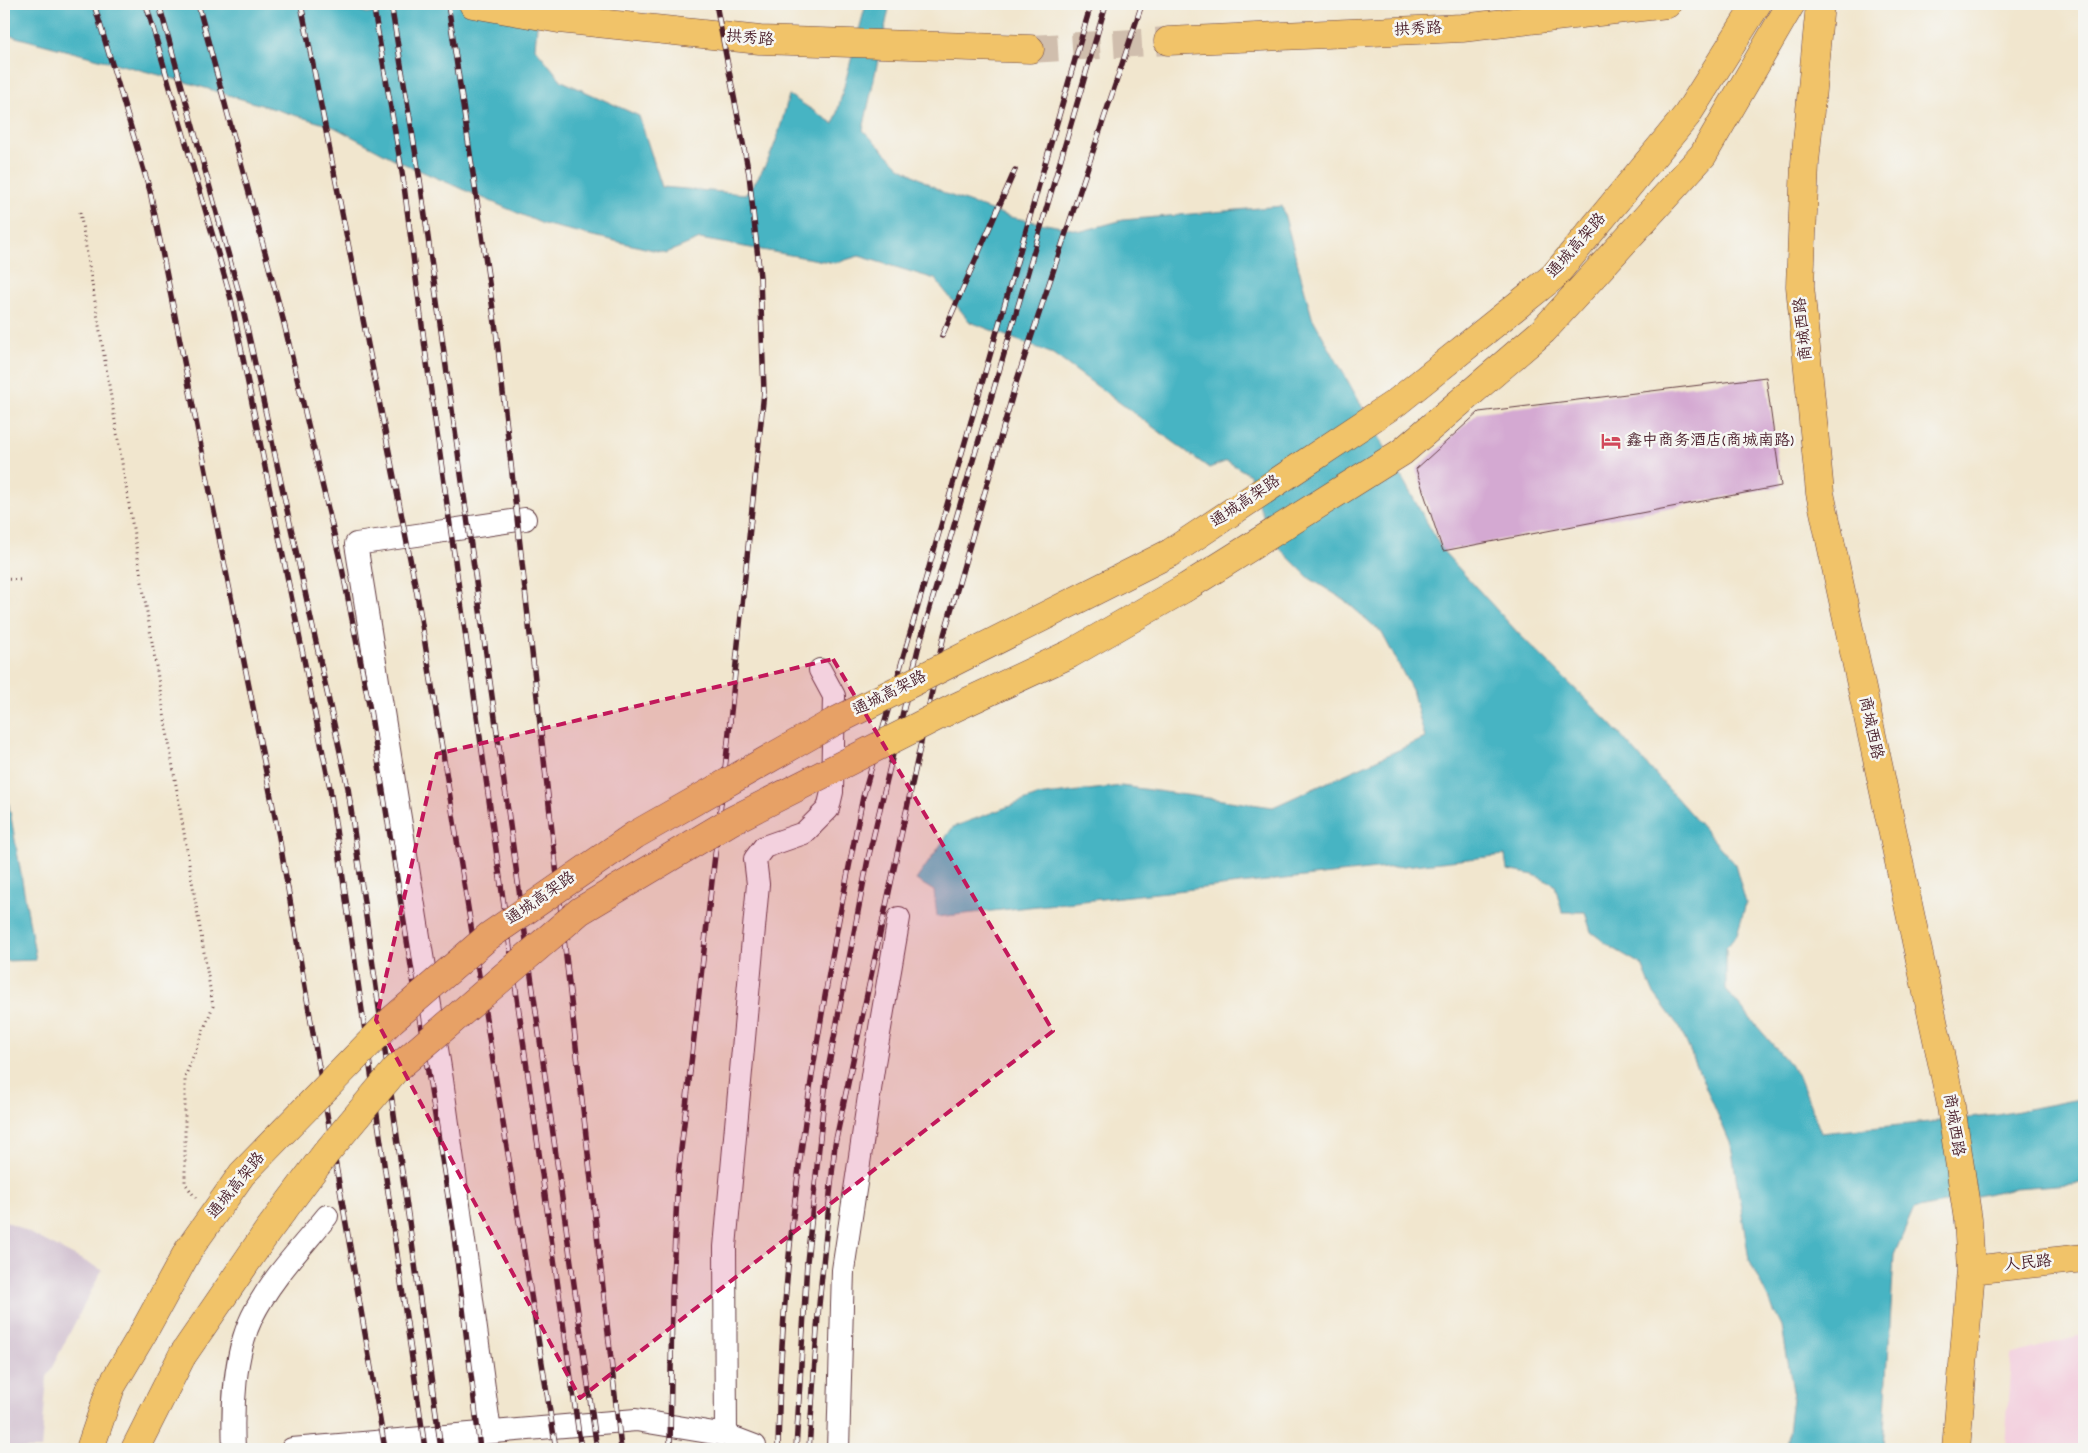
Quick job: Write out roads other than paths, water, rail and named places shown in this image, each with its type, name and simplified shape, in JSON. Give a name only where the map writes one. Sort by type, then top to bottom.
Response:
[{"type":"main road","name":"拱秀路","points":[[473,4],[559,19],[760,40],[1030,49]]},
{"type":"main road","name":"拱秀路","points":[[1168,41],[1462,28],[1667,4]]},
{"type":"main road","name":"通城高架路","points":[[90,1449],[111,1387],[189,1248],[242,1174],[392,1020],[489,936],[635,834],[832,724],[1170,553],[1397,402],[1554,276],[1687,115],[1757,4]]},
{"type":"main road","name":"通城高架路","points":[[135,1449],[182,1356],[279,1216],[326,1153],[396,1069],[446,1025],[580,911],[731,821],[954,708],[1070,654],[1185,588],[1402,452],[1543,331],[1703,155],[1791,4]]},
{"type":"main road","name":"商城西路","points":[[1820,4],[1805,163],[1800,286],[1820,493],[1950,1100],[1968,1220],[1971,1270],[1956,1449]]},
{"type":"main road","name":"人民路","points":[[1971,1270],[2084,1258]]},
{"type":"street","points":[[490,1432],[442,1080],[356,544],[525,519]]},
{"type":"street","points":[[726,1435],[725,1247],[758,884],[755,859],[764,847],[804,833],[828,809],[832,792],[834,696],[820,670]]},
{"type":"street","points":[[838,1449],[843,1270],[874,1063],[899,918]]},
{"type":"street","points":[[234,1449],[235,1395],[243,1344],[252,1318],[286,1266],[327,1216]]},
{"type":"street","points":[[292,1449],[636,1420],[726,1435],[755,1446]]},
{"type":"water","points":[[4,4],[338,4],[370,14],[383,4],[539,4],[535,48],[562,81],[639,116],[662,187],[746,194],[769,159],[789,95],[834,124],[866,4],[890,4],[863,130],[900,167],[946,194],[1010,217],[1082,231],[1123,220],[1282,206],[1312,317],[1443,551],[1518,633],[1610,723],[1735,864],[1746,903],[1737,935],[1726,948],[1726,990],[1798,1074],[1821,1133],[1998,1115],[2084,1098],[2084,1183],[2015,1188],[1914,1209],[1894,1255],[1883,1449],[1786,1449],[1793,1391],[1782,1327],[1749,1260],[1731,1145],[1680,1028],[1653,992],[1642,965],[1611,947],[1591,932],[1585,912],[1562,912],[1555,885],[1534,875],[1507,870],[1505,855],[937,917],[934,891],[916,880],[953,827],[1037,796],[1121,786],[1273,807],[1425,738],[1412,690],[1382,633],[1343,599],[1309,578],[1275,544],[1255,496],[1250,475],[1227,461],[1209,468],[1053,354],[970,322],[935,279],[859,256],[835,263],[700,239],[666,253],[543,224],[400,162],[334,127],[182,81],[12,36],[4,36]]},
{"type":"water","points":[[4,777],[36,960],[4,961]]},
{"type":"tunnel","points":[[1030,49],[1168,41]]},
{"type":"railway","points":[[94,4],[150,191],[279,837],[385,1449]]},
{"type":"railway","points":[[146,4],[231,299],[330,788],[425,1449]]},
{"type":"railway","points":[[159,4],[241,300],[348,788],[441,1449]]},
{"type":"railway","points":[[198,4],[283,319],[342,568],[370,710],[454,1234],[480,1449]]},
{"type":"railway","points":[[301,4],[417,594],[556,1449]]},
{"type":"railway","points":[[373,4],[403,178],[426,356],[581,1449]]},
{"type":"railway","points":[[391,4],[420,180],[597,1449]]},
{"type":"railway","points":[[448,4],[496,330],[621,1449]]},
{"type":"railway","points":[[670,1449],[672,1296],[678,1176],[727,751],[764,392],[760,277],[749,174],[716,4]]},
{"type":"railway","points":[[778,1449],[786,1285],[805,1121],[832,959],[863,797],[1091,4]]},
{"type":"railway","points":[[796,1449],[807,1262],[826,1080],[868,859],[918,649],[1106,4]]},
{"type":"railway","points":[[809,1449],[818,1315],[835,1144],[944,635],[1016,383],[1142,4]]},
{"type":"railway","points":[[942,336],[1015,170]]},
{"type":"place","name":"鑫中商务酒店(商城南路)","points":[[1611,441]]}]
